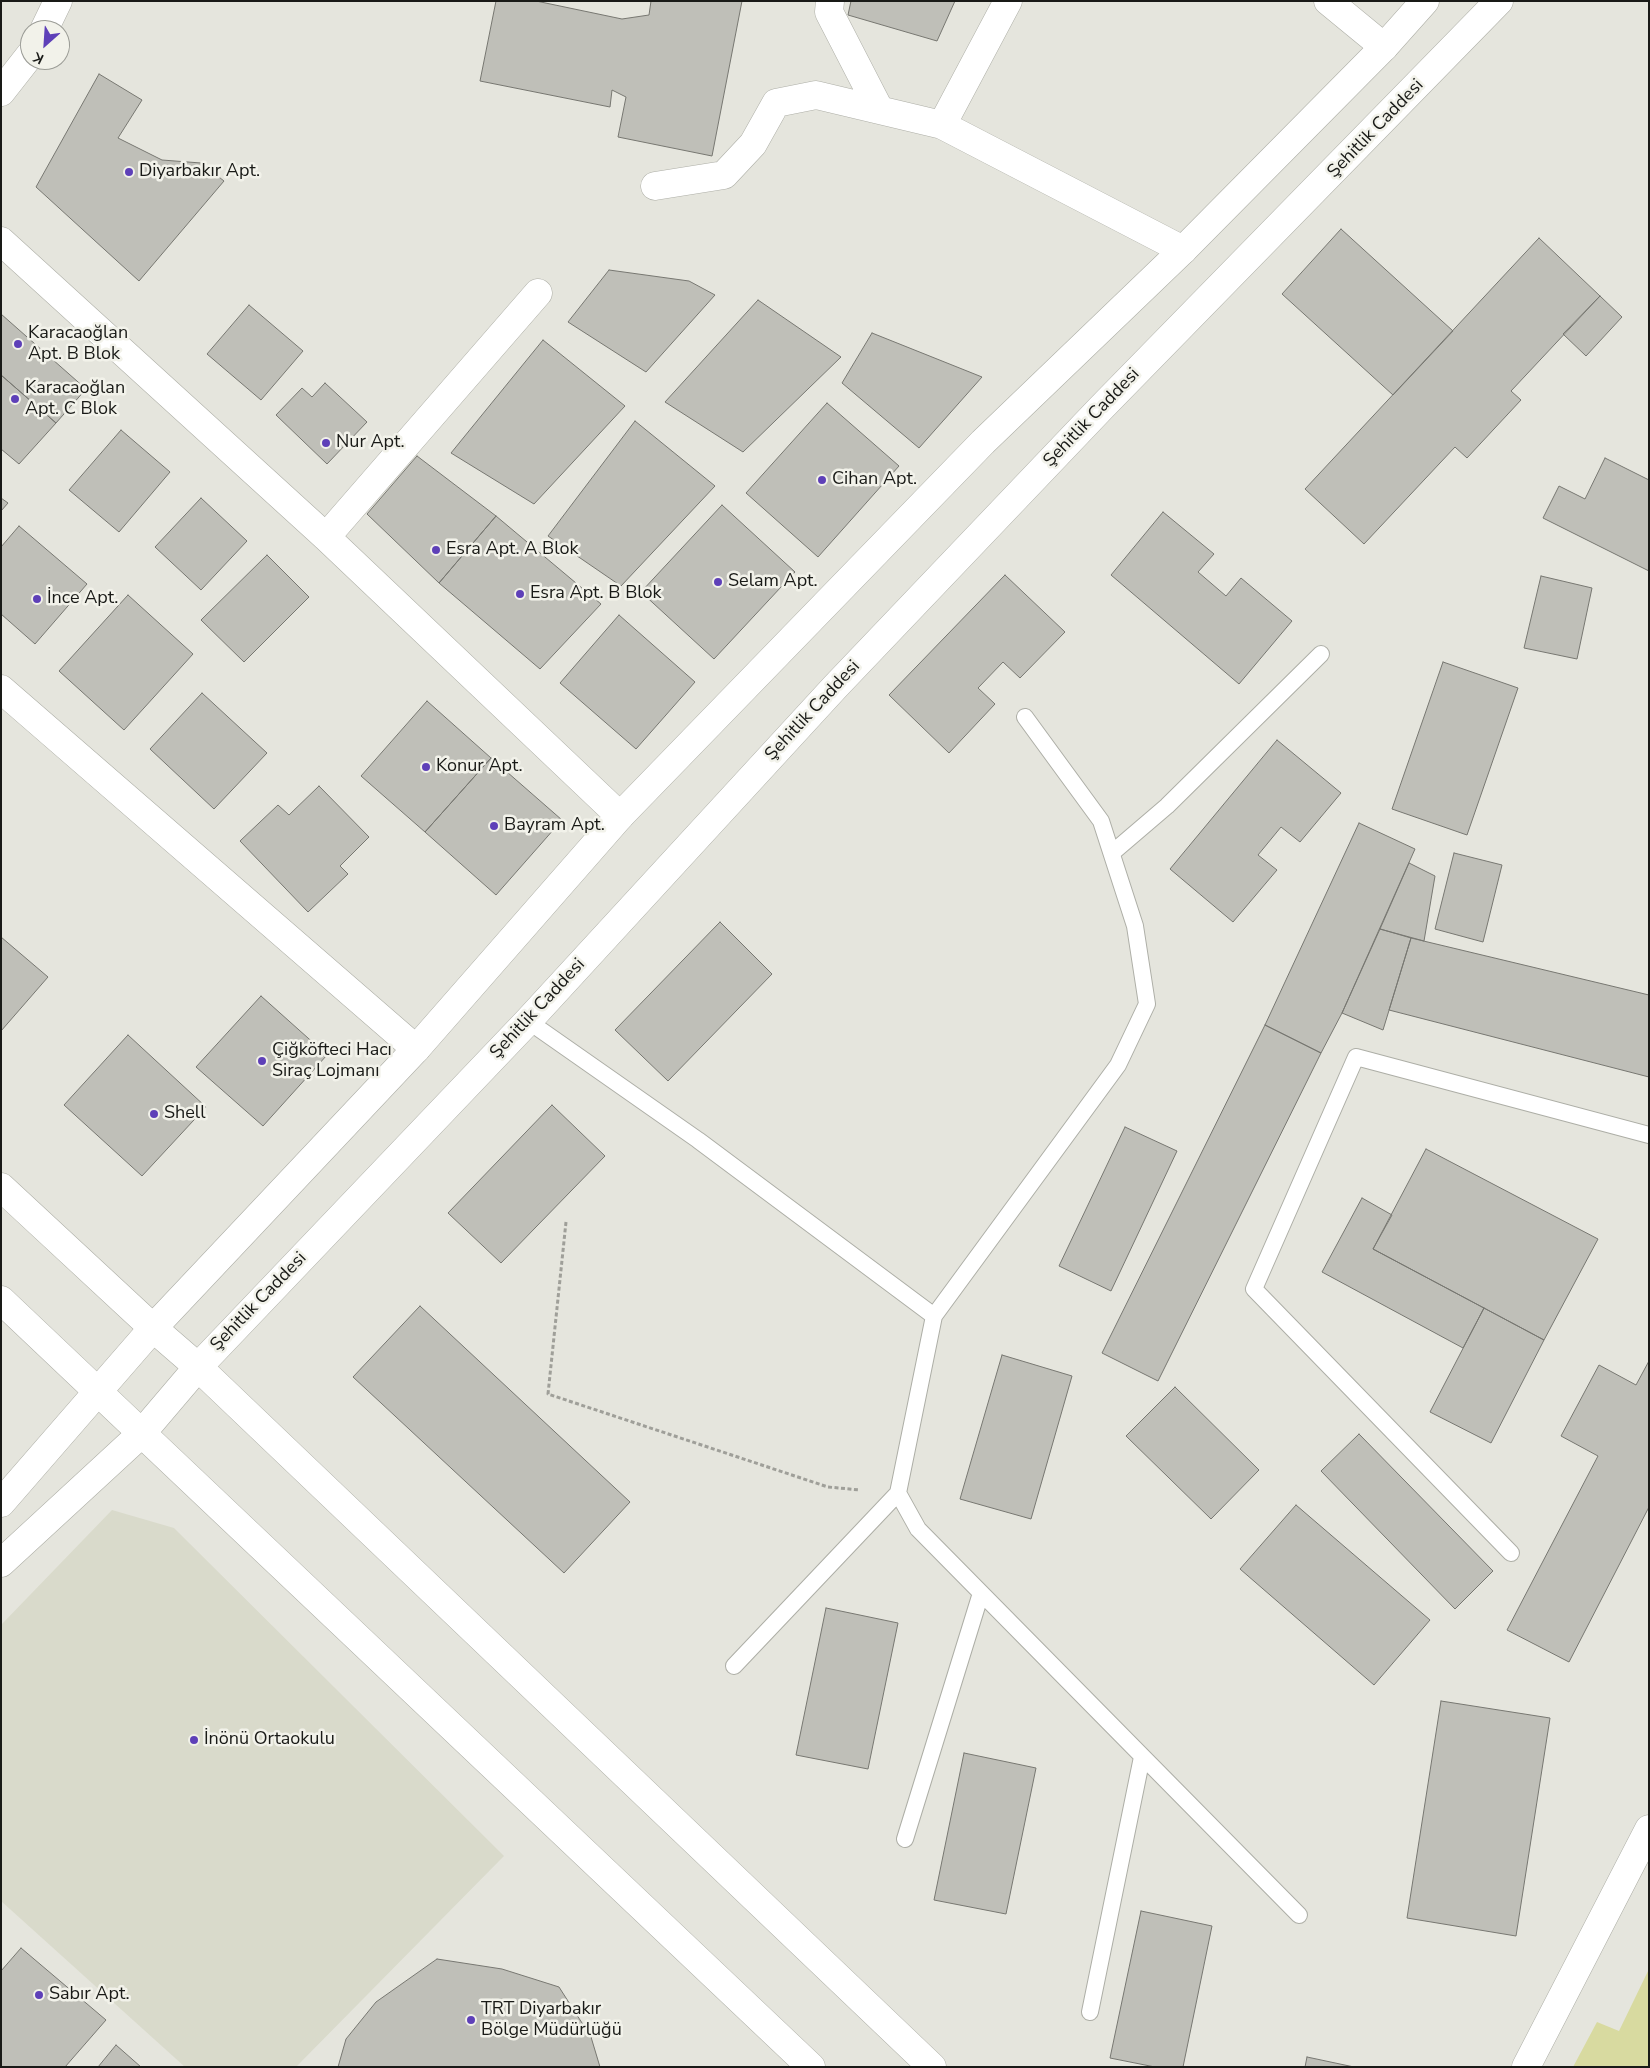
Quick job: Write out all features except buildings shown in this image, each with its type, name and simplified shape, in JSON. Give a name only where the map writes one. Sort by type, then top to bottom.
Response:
[{"type":"street","points":[[49,20],[58,1]]},
{"type":"street","points":[[830,1],[829,12],[880,109]]},
{"type":"street","points":[[942,125],[1008,1]]},
{"type":"street","points":[[1328,1],[1384,47]]},
{"type":"street","points":[[1,1503],[152,1328],[416,1049],[620,816],[983,442],[1183,250],[1384,47],[1425,1]]},
{"type":"street","name":"Şehitlik Caddesi","points":[[1,1563],[141,1434],[198,1367],[528,1021],[835,687],[1101,408],[1499,1]]},
{"type":"street","points":[[1,92],[20,68]]},
{"type":"street","points":[[655,186],[724,175],[753,144],[776,103],[816,95],[942,125],[1183,250]]},
{"type":"street","points":[[1,241],[326,537],[620,816]]},
{"type":"street","points":[[326,537],[538,293]]},
{"type":"street","points":[[1,690],[416,1049]]},
{"type":"street","points":[[1,1187],[152,1328],[198,1367],[932,2067]]},
{"type":"street","points":[[1,1300],[811,2067]]},
{"type":"street","points":[[1526,2067],[1649,1829]]},
{"type":"lane","points":[[1112,854],[1167,806],[1321,654]]},
{"type":"lane","points":[[734,1666],[898,1493],[934,1316],[1118,1065],[1147,1004],[1135,926],[1101,821],[1025,717]]},
{"type":"lane","points":[[528,1021],[698,1140],[934,1316]]},
{"type":"lane","points":[[1511,1553],[1254,1289],[1356,1057],[1649,1136]]},
{"type":"lane","points":[[898,1493],[918,1529],[1299,1915]]},
{"type":"lane","points":[[905,1839],[980,1593]]},
{"type":"lane","points":[[1090,2012],[1142,1757]]},
{"type":"path","points":[[566,1222],[548,1394],[828,1487],[898,1493]]},
{"type":"shaded area","name":"İnönü Ortaokulu","points":[[112,1510],[174,1528],[504,1856],[296,2067],[185,2067],[1,1901],[1,1625]]},
{"type":"green space","points":[[1649,1969],[1649,2067],[1573,2067],[1597,2022],[1619,2031]]},
{"type":"place","name":"Diyarbakır Apt.","points":[[129,172]]},
{"type":"place","name":"Karacaoğlan Apt. B Blok","points":[[18,344]]},
{"type":"place","name":"Karacaoğlan Apt. C Blok","points":[[15,399]]},
{"type":"place","name":"Nur Apt.","points":[[326,443]]},
{"type":"place","name":"Cihan Apt.","points":[[822,480]]},
{"type":"place","name":"Esra Apt. A Blok","points":[[436,550]]},
{"type":"place","name":"Selam Apt.","points":[[718,582]]},
{"type":"place","name":"Esra Apt. B Blok","points":[[520,594]]},
{"type":"place","name":"İnce Apt.","points":[[37,599]]},
{"type":"place","name":"Konur Apt.","points":[[426,767]]},
{"type":"place","name":"Bayram Apt.","points":[[494,826]]},
{"type":"place","name":"Çiğköfteci Hacı Siraç Lojmanı","points":[[262,1061]]},
{"type":"place","name":"Shell","points":[[154,1114]]},
{"type":"place","name":"İnönü Ortaokulu","points":[[194,1740]]},
{"type":"place","name":"Sabır Apt.","points":[[39,1995]]},
{"type":"place","name":"TRT Diyarbakır Bölge Müdürlüğü","points":[[471,2020]]}]
